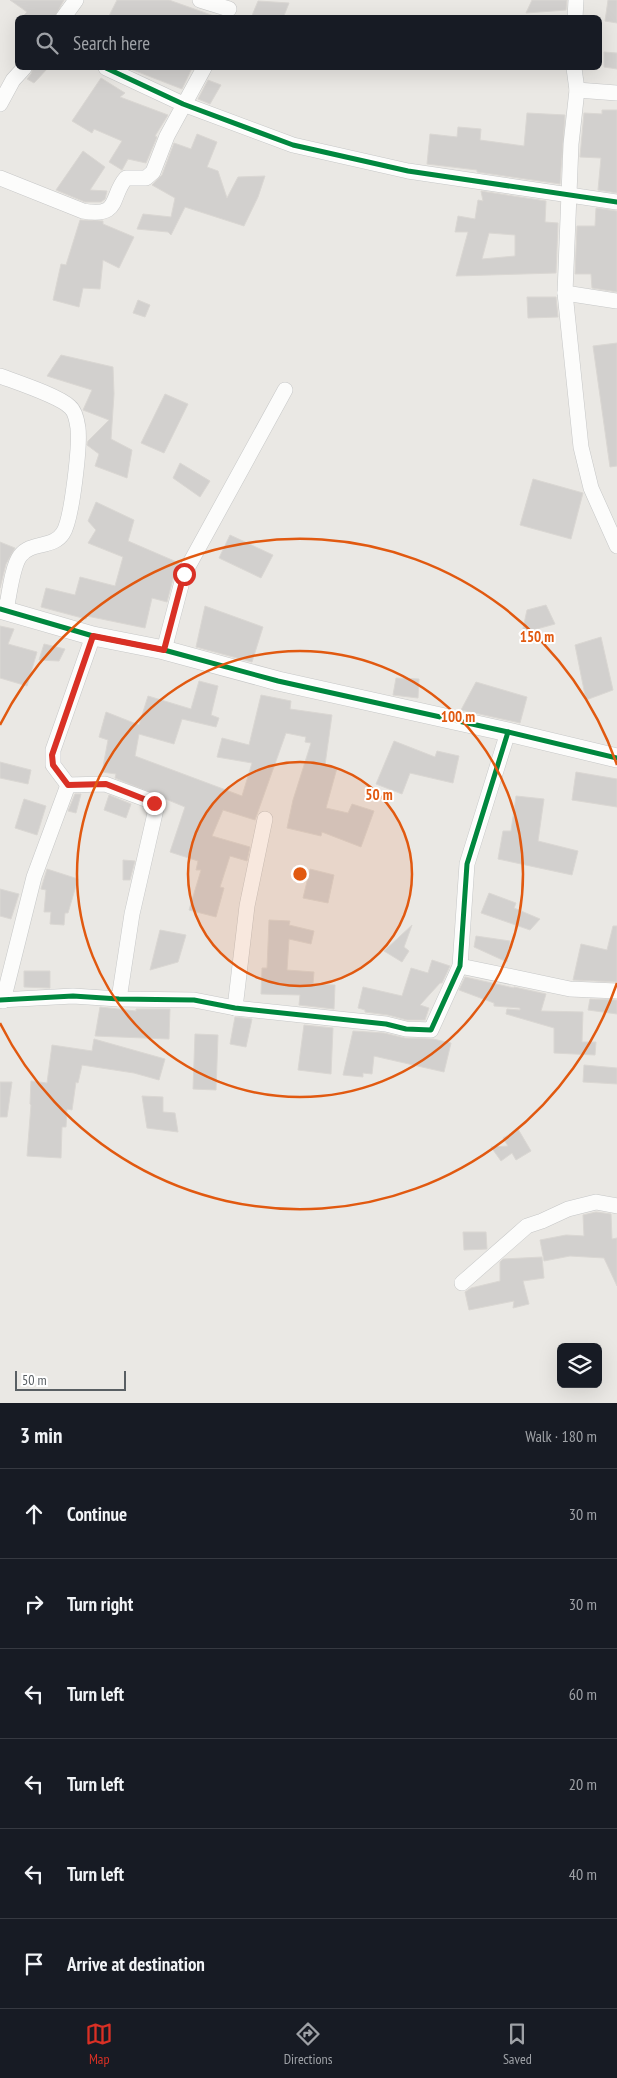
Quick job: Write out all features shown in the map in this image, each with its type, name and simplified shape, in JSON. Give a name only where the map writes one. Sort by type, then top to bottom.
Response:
[{"type":"street","points":[[65,15],[76,0]]},
{"type":"street","points":[[200,0],[229,9]]},
{"type":"street","points":[[575,15],[576,0]]},
{"type":"street","points":[[0,104],[22,70]]},
{"type":"street","points":[[110,70],[183,104],[292,144],[408,171],[617,202]]},
{"type":"street","points":[[0,178],[83,212],[98,213],[104,211],[114,204],[126,178],[146,178],[153,172],[167,136],[203,70]]},
{"type":"street","points":[[574,70],[576,90],[565,292],[581,447],[591,488],[617,546]]},
{"type":"street","points":[[576,90],[617,93]]},
{"type":"street","points":[[565,292],[617,301]]},
{"type":"street","points":[[0,376],[42,392],[70,406],[74,413],[78,435],[71,503],[64,531],[59,539],[51,543],[35,546],[21,555],[16,563],[3,610],[93,636],[164,650],[278,681],[617,758]]},
{"type":"street","points":[[164,650],[184,574],[285,390]]},
{"type":"street","points":[[68,785],[53,765],[52,755],[93,636]]},
{"type":"street","points":[[68,785],[34,877],[1,1001],[73,996],[119,1000],[194,1000],[235,1008],[386,1024],[406,1029],[431,1030],[460,966],[467,864],[508,732]]},
{"type":"street","points":[[68,785],[106,784],[148,800],[156,806],[156,815],[132,914],[119,1000]]},
{"type":"street","points":[[235,1008],[247,906],[265,819]]},
{"type":"street","points":[[460,966],[570,989],[617,991]]},
{"type":"street","points":[[462,1283],[527,1226],[568,1209],[596,1202],[617,1206]]},
{"type":"building","points":[[10,0],[64,0],[56,15],[24,15],[27,12]]},
{"type":"building","points":[[117,0],[169,0],[211,15],[110,15]]},
{"type":"building","points":[[532,0],[567,0],[566,10],[526,13]]},
{"type":"building","points":[[608,0],[617,0],[617,23],[605,21]]},
{"type":"building","points":[[258,1],[289,3],[284,15],[252,15]]},
{"type":"building","points":[[604,52],[617,53],[617,69],[604,67]]},
{"type":"building","points":[[32,70],[46,70],[34,83],[27,79]]},
{"type":"building","points":[[133,70],[191,70],[182,89]]},
{"type":"building","points":[[101,78],[125,93],[120,97],[168,115],[155,136],[157,137],[146,163],[128,159],[122,170],[109,162],[122,141],[94,129],[92,133],[72,121]]},
{"type":"building","points":[[208,80],[221,85],[210,104],[198,99]]},
{"type":"building","points":[[602,110],[617,110],[617,193],[598,190],[601,158],[580,157],[584,113],[602,114]]},
{"type":"building","points":[[527,113],[565,115],[560,184],[477,172],[477,170],[427,164],[430,134],[457,137],[458,127],[481,129],[480,140],[524,146]]},
{"type":"building","points":[[197,134],[217,142],[207,167],[218,171],[227,198],[238,177],[265,176],[258,197],[244,226],[185,207],[171,235],[168,232],[137,229],[143,214],[171,217],[175,198],[152,185],[162,175],[174,143],[191,149]]},
{"type":"building","points":[[83,151],[105,167],[90,190],[107,191],[105,199],[101,202],[85,202],[56,190]]},
{"type":"building","points":[[481,191],[546,201],[545,222],[558,223],[556,273],[456,276],[468,232],[455,232],[458,216],[475,219],[478,200],[483,201]],"holes":[[[489,233],[515,235],[515,256],[482,259]]]},
{"type":"building","points":[[596,208],[617,211],[617,292],[592,288],[591,274],[575,274],[577,226],[595,226]]},
{"type":"building","points":[[80,220],[103,221],[103,224],[134,237],[119,268],[103,260],[100,289],[83,288],[79,307],[53,300],[61,264],[66,265]]},
{"type":"building","points":[[527,297],[556,297],[558,317],[528,318]]},
{"type":"building","points":[[138,300],[150,305],[145,317],[133,313]]},
{"type":"building","points":[[617,343],[617,466],[610,467],[593,346]]},
{"type":"building","points":[[61,355],[113,367],[114,394],[111,439],[132,450],[127,478],[95,466],[99,454],[87,445],[88,441],[109,420],[83,410],[92,390],[47,376]]},
{"type":"building","points":[[165,394],[188,404],[164,453],[141,443]]},
{"type":"building","points":[[180,463],[210,481],[200,497],[173,478]]},
{"type":"building","points":[[533,479],[583,493],[571,539],[520,525]]},
{"type":"building","points":[[96,502],[134,520],[128,541],[179,563],[167,602],[152,598],[145,628],[87,616],[86,619],[41,607],[46,588],[75,595],[80,577],[115,586],[123,557],[88,543],[96,530],[88,521]]},
{"type":"building","points":[[230,535],[273,555],[261,578],[219,558]]},
{"type":"building","points":[[0,542],[15,548],[6,564],[0,588]]},
{"type":"building","points":[[546,605],[555,624],[522,633],[527,610]]},
{"type":"building","points":[[205,606],[263,627],[252,662],[196,647]]},
{"type":"building","points":[[0,626],[14,629],[8,644],[37,652],[27,686],[0,678]]},
{"type":"building","points":[[601,637],[613,690],[586,700],[575,645]]},
{"type":"building","points":[[44,644],[65,649],[59,661],[39,660]]},
{"type":"building","points":[[396,678],[419,679],[418,698],[393,695]]},
{"type":"building","points":[[199,681],[218,686],[211,715],[219,718],[216,727],[182,719],[174,744],[139,734],[135,756],[242,796],[252,763],[217,757],[222,738],[249,745],[261,695],[291,701],[290,709],[332,715],[325,765],[337,768],[326,808],[348,813],[352,804],[374,811],[361,847],[322,832],[321,836],[287,828],[293,800],[311,743],[305,742],[306,737],[286,733],[255,820],[223,810],[212,836],[250,847],[247,861],[230,856],[220,887],[224,888],[216,917],[189,910],[201,870],[196,870],[198,861],[170,852],[185,807],[115,778],[116,774],[102,772],[108,740],[99,737],[106,712],[139,725],[148,696],[191,709]]},
{"type":"building","points":[[476,682],[527,697],[520,723],[461,710]]},
{"type":"building","points":[[394,741],[435,757],[437,751],[459,756],[453,783],[410,773],[402,794],[376,784]]},
{"type":"building","points":[[0,762],[31,770],[28,784],[0,778]]},
{"type":"building","points":[[576,772],[617,779],[617,807],[572,800]]},
{"type":"building","points":[[75,794],[81,794],[76,813],[68,811]]},
{"type":"building","points":[[109,795],[131,804],[126,818],[104,810]]},
{"type":"building","points":[[516,796],[544,799],[538,841],[578,851],[572,875],[498,859],[503,831],[511,831]]},
{"type":"building","points":[[24,799],[46,806],[37,835],[15,828]]},
{"type":"building","points":[[123,860],[135,861],[130,880],[123,880]]},
{"type":"building","points":[[47,869],[78,879],[68,913],[65,913],[64,925],[50,924],[51,912],[44,912],[46,890],[41,889]]},
{"type":"building","points":[[310,869],[334,875],[328,903],[303,898]]},
{"type":"building","points":[[0,889],[19,894],[11,919],[0,916]]},
{"type":"building","points":[[489,893],[516,903],[514,908],[540,919],[530,930],[481,913]]},
{"type":"building","points":[[269,920],[290,921],[289,925],[314,931],[311,944],[289,939],[287,970],[314,972],[313,984],[335,985],[334,1009],[299,1005],[300,995],[261,994],[262,968],[267,968]]},
{"type":"building","points":[[412,925],[404,947],[409,951],[402,962],[384,951]]},
{"type":"building","points":[[613,926],[617,926],[617,982],[573,980],[581,944],[607,950]]},
{"type":"building","points":[[160,930],[186,935],[178,962],[150,970]]},
{"type":"building","points":[[476,936],[510,941],[507,962],[474,947]]},
{"type":"building","points":[[432,960],[450,966],[442,983],[420,1005],[429,1008],[425,1020],[407,1020],[365,1012],[365,1010],[358,1008],[363,987],[402,996],[411,968],[428,973]]},
{"type":"building","points":[[24,971],[50,971],[50,988],[24,987]]},
{"type":"building","points":[[465,977],[546,994],[541,1011],[583,1012],[582,1042],[596,1042],[595,1055],[554,1053],[554,1028],[506,1014],[507,1009],[520,1010],[520,1008],[494,1006],[494,1003],[459,990]]},
{"type":"building","points":[[590,999],[617,1000],[617,1014],[588,1010]]},
{"type":"building","points":[[100,1007],[136,1011],[136,1009],[170,1009],[169,1039],[95,1036]]},
{"type":"building","points":[[235,1017],[252,1019],[246,1047],[230,1044]]},
{"type":"building","points":[[304,1025],[333,1028],[331,1074],[298,1070]]},
{"type":"building","points":[[353,1031],[384,1033],[405,1038],[433,1039],[451,1043],[444,1072],[374,1056],[372,1074],[363,1073],[363,1077],[343,1075]]},
{"type":"building","points":[[195,1034],[218,1035],[216,1090],[193,1089]]},
{"type":"building","points":[[94,1039],[165,1059],[159,1080],[134,1073],[82,1065],[78,1083],[76,1082],[72,1110],[67,1109],[66,1127],[62,1127],[61,1158],[27,1156],[31,1081],[47,1083],[52,1045],[92,1051]]},
{"type":"building","points":[[584,1065],[617,1068],[617,1084],[583,1082]]},
{"type":"building","points":[[0,1082],[12,1082],[7,1117],[0,1117]]},
{"type":"building","points":[[142,1096],[163,1097],[163,1112],[175,1113],[178,1132],[147,1128]]},
{"type":"building","points":[[518,1129],[531,1151],[516,1160],[512,1153],[501,1161],[491,1147],[508,1146],[503,1138]]},
{"type":"building","points":[[596,1212],[611,1214],[612,1239],[617,1238],[617,1286],[604,1258],[570,1256],[544,1261],[540,1240],[566,1235],[584,1236],[583,1215]]},
{"type":"building","points":[[463,1232],[486,1232],[487,1249],[464,1250]]},
{"type":"building","points":[[542,1257],[544,1278],[523,1281],[529,1304],[513,1308],[514,1301],[469,1310],[465,1292],[471,1288],[500,1281],[500,1262],[503,1259]]},
{"type":"cycle path","points":[[110,70],[183,104],[293,145],[408,171],[617,202]]},
{"type":"cycle path","points":[[0,609],[93,636],[164,650],[278,681],[617,758]]},
{"type":"cycle path","points":[[0,1000],[73,996],[194,1000],[235,1008],[386,1024],[406,1029],[431,1030],[460,966],[467,864],[508,732]]},
{"type":"route","points":[[154,803],[106,784],[68,785],[53,765],[52,755],[93,636],[164,650],[184,574]]}]
